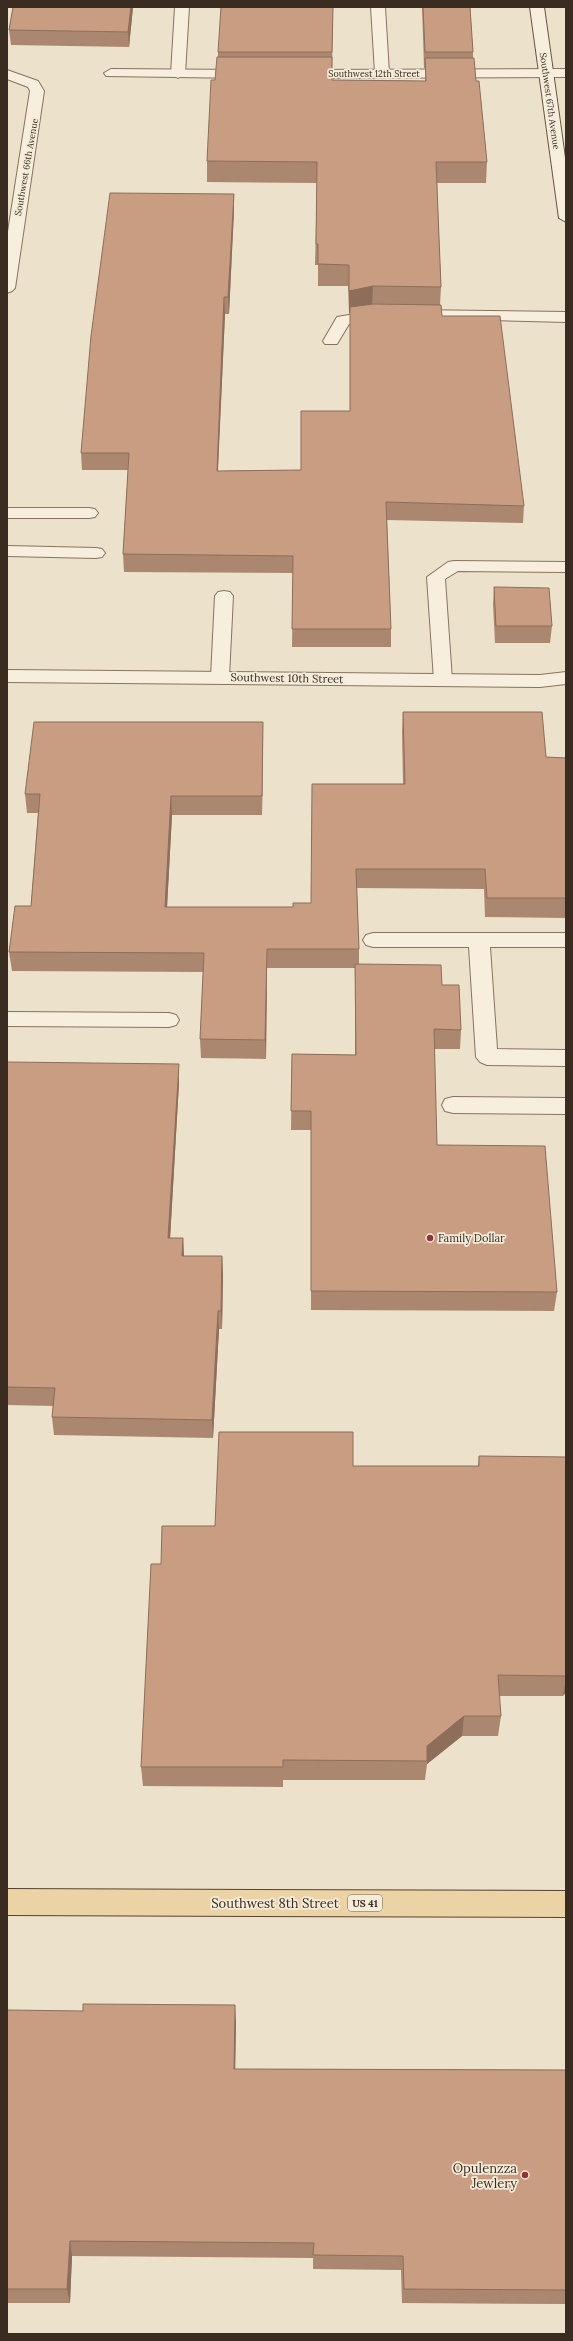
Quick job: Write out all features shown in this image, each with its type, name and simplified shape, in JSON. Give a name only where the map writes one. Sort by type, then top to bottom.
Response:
[{"type":"main road","name":"Southwest 8th Street","points":[[7,1902],[566,1904]]},
{"type":"street","points":[[178,74],[182,7]]},
{"type":"street","points":[[378,7],[382,73]]},
{"type":"street","name":"Southwest 67th Avenue","points":[[537,7],[566,218]]},
{"type":"street","name":"Southwest 12th Street","points":[[288,74],[566,73]]},
{"type":"street","points":[[111,74],[256,74]]},
{"type":"street","name":"Southwest 66th Avenue","points":[[7,288],[37,99],[37,91],[33,84],[14,76]]},
{"type":"street","points":[[331,341],[343,320],[372,314],[566,317]]},
{"type":"street","points":[[7,513],[89,513]]},
{"type":"street","points":[[7,551],[96,553]]},
{"type":"street","points":[[444,680],[436,577],[454,566],[566,567]]},
{"type":"street","points":[[220,677],[224,596]]},
{"type":"street","name":"Southwest 10th Street","points":[[7,676],[540,681],[566,678]]},
{"type":"street","points":[[373,940],[566,940]]},
{"type":"street","points":[[479,941],[487,1057],[566,1058]]},
{"type":"street","points":[[7,1019],[169,1020]]},
{"type":"street","points":[[454,1105],[566,1106]]},
{"type":"building","points":[[13,7],[131,7],[128,32],[9,30]]},
{"type":"building","points":[[221,7],[333,7],[332,52],[218,52]]},
{"type":"building","points":[[423,7],[470,7],[473,52],[425,52]]},
{"type":"building","points":[[217,57],[332,57],[332,80],[426,81],[425,58],[474,58],[476,81],[479,81],[487,162],[436,162],[441,287],[373,286],[349,291],[349,265],[318,264],[318,244],[316,244],[317,162],[207,161],[211,80],[215,80]]},
{"type":"building","points":[[110,193],[234,194],[228,297],[224,297],[217,471],[301,470],[301,411],[350,411],[350,307],[373,304],[441,305],[442,316],[500,316],[524,506],[386,502],[391,629],[292,629],[293,556],[123,554],[129,453],[81,453],[91,336]]},
{"type":"building","points":[[494,587],[549,588],[552,626],[496,626]]},
{"type":"building","points":[[403,712],[542,712],[546,757],[566,758],[566,898],[487,898],[485,869],[356,869],[359,949],[267,949],[265,1040],[200,1039],[204,953],[9,952],[15,906],[31,906],[40,794],[25,794],[34,722],[263,722],[262,796],[171,796],[165,907],[293,907],[293,903],[311,903],[312,784],[405,784]]},
{"type":"building","points":[[355,964],[441,965],[442,985],[459,985],[461,1030],[434,1029],[437,1145],[545,1146],[557,1292],[311,1291],[311,1111],[291,1111],[292,1054],[356,1055]]},
{"type":"building","points":[[7,1062],[179,1064],[168,1238],[183,1238],[182,1256],[222,1256],[221,1311],[218,1311],[212,1420],[52,1417],[55,1388],[7,1387]]},
{"type":"building","points":[[219,1432],[353,1432],[353,1466],[479,1466],[479,1456],[566,1457],[566,1676],[498,1675],[501,1716],[464,1716],[427,1746],[427,1761],[283,1760],[283,1767],[141,1767],[151,1564],[161,1564],[162,1526],[215,1526]]},
{"type":"building","points":[[83,2004],[235,2005],[234,2069],[566,2070],[566,2290],[404,2289],[403,2256],[313,2255],[314,2243],[70,2241],[67,2289],[7,2289],[7,2010],[83,2011]]},
{"type":"place","name":"Family Dollar","points":[[430,1238]]},
{"type":"place","name":"Opulenzza Jewlery","points":[[525,2175]]}]
